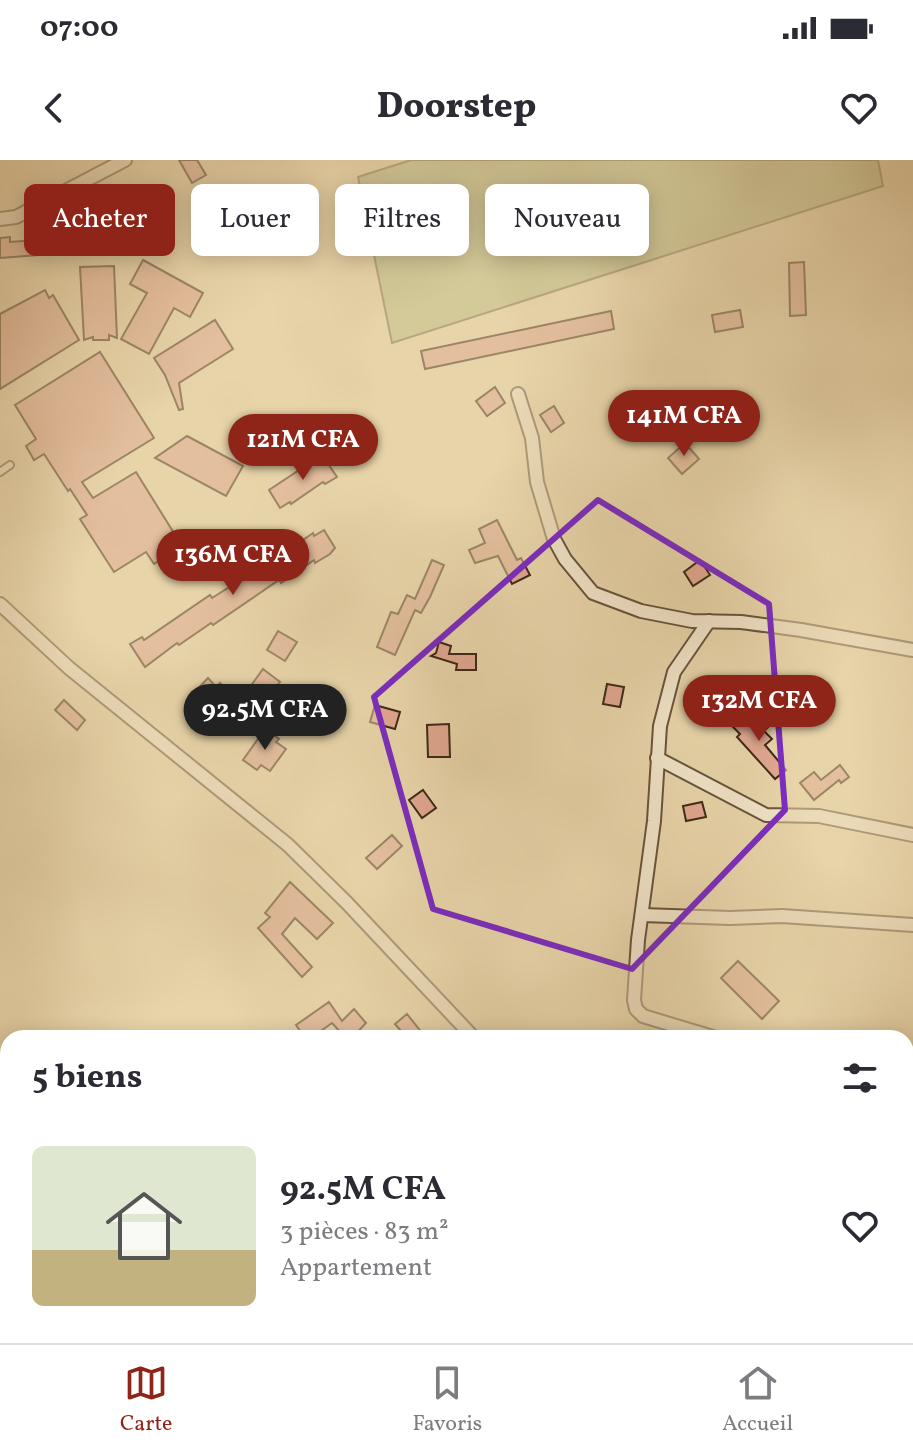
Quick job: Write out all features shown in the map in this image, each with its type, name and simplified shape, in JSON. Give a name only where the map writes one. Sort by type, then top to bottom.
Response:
[{"type":"street","points":[[0,219],[16,217],[125,160]]},
{"type":"street","points":[[518,394],[532,438],[537,482],[554,539],[584,585],[593,593],[617,604],[692,621],[741,622],[913,650]]},
{"type":"street","points":[[0,604],[79,677],[288,845],[466,1030]]},
{"type":"street","points":[[692,621],[698,635]]},
{"type":"street","points":[[689,1030],[643,1016],[636,1009],[636,965],[654,821],[660,726],[674,672],[709,621]]},
{"type":"street","points":[[657,758],[766,815],[819,816],[913,835]]},
{"type":"street","points":[[642,915],[782,916],[913,925]]},
{"type":"lane","points":[[0,472],[10,465]]},
{"type":"highlighted area","points":[[598,500],[769,604],[785,810],[632,969],[433,909],[374,697]]},
{"type":"green space","points":[[411,160],[878,160],[883,186],[392,343],[374,256],[469,256],[469,184],[359,184],[358,177]]},
{"type":"building","points":[[179,160],[197,160],[206,175],[192,183]]},
{"type":"building","points":[[10,237],[10,242],[24,241],[26,256],[0,258],[0,238]]},
{"type":"building","points":[[143,260],[203,293],[190,317],[174,308],[149,354],[121,339],[147,293],[130,284]]},
{"type":"building","points":[[804,262],[806,315],[790,316],[789,263]]},
{"type":"building","points":[[114,266],[117,338],[109,335],[109,340],[93,340],[93,337],[84,340],[80,267]]},
{"type":"building","points":[[45,290],[49,298],[53,295],[79,340],[0,389],[0,314]]},
{"type":"building","points":[[740,310],[743,327],[715,332],[712,315]]},
{"type":"building","points":[[611,311],[614,329],[425,369],[421,351]]},
{"type":"building","points":[[215,320],[233,349],[179,383],[183,409],[179,410],[165,375],[154,358]]},
{"type":"building","points":[[100,352],[154,438],[82,482],[93,498],[136,472],[182,546],[154,564],[146,552],[114,572],[80,519],[87,515],[70,489],[68,491],[44,454],[34,460],[26,446],[36,439],[15,405]]},
{"type":"building","points":[[495,387],[505,403],[487,416],[476,401]]},
{"type":"building","points":[[554,406],[564,423],[551,432],[540,415]]},
{"type":"building","points":[[187,436],[243,466],[226,496],[155,458]]},
{"type":"building","points":[[685,443],[699,459],[682,474],[668,458]]},
{"type":"building","points":[[322,455],[337,477],[280,508],[269,490]]},
{"type":"building","points":[[497,520],[517,560],[521,558],[530,575],[512,584],[498,556],[475,563],[469,550],[485,543],[479,529]]},
{"type":"building","points":[[324,530],[335,548],[330,554],[315,563],[314,560],[281,583],[279,580],[213,625],[211,623],[179,645],[177,643],[145,667],[130,644],[142,637],[144,640],[210,595],[212,598],[234,584],[233,581],[244,574],[246,577],[278,553],[280,556],[313,533],[314,536]]},
{"type":"building","points":[[432,560],[444,565],[421,613],[415,610],[395,655],[377,647],[391,612],[398,614],[407,595],[415,599]]},
{"type":"building","points":[[700,560],[710,575],[693,586],[684,572]]},
{"type":"building","points":[[278,631],[297,642],[285,661],[267,650]]},
{"type":"building","points":[[439,642],[451,646],[449,654],[476,654],[476,670],[456,670],[457,664],[431,656],[436,653]]},
{"type":"building","points":[[263,669],[280,682],[263,704],[247,691]]},
{"type":"building","points":[[208,678],[216,687],[220,683],[233,696],[211,719],[208,716],[204,721],[193,710],[198,705],[190,697]]},
{"type":"building","points":[[607,684],[624,687],[620,707],[603,704]]},
{"type":"building","points":[[64,700],[85,720],[77,730],[55,710]]},
{"type":"building","points":[[375,705],[400,712],[395,729],[370,722]]},
{"type":"building","points":[[748,713],[754,721],[759,716],[769,726],[764,731],[772,739],[765,745],[786,770],[775,779],[737,737],[740,734],[733,727]]},
{"type":"building","points":[[449,724],[450,757],[428,757],[427,725]]},
{"type":"building","points":[[265,729],[279,739],[276,742],[286,749],[270,771],[261,765],[257,770],[243,760]]},
{"type":"building","points":[[840,765],[849,777],[841,783],[839,780],[814,800],[800,783],[814,772],[821,780]]},
{"type":"building","points":[[423,790],[436,808],[422,818],[409,800]]},
{"type":"building","points":[[702,802],[706,817],[686,821],[683,806]]},
{"type":"building","points":[[392,835],[402,846],[377,869],[366,858]]},
{"type":"building","points":[[290,882],[333,923],[317,939],[295,918],[282,934],[312,967],[302,977],[258,928],[270,917],[265,913]]},
{"type":"building","points":[[738,961],[779,1001],[762,1019],[721,978]]},
{"type":"building","points":[[329,1002],[342,1021],[354,1009],[366,1023],[359,1030],[339,1030],[332,1023],[322,1030],[299,1030],[296,1025]]},
{"type":"building","points":[[407,1014],[420,1030],[400,1030],[395,1024]]}]
